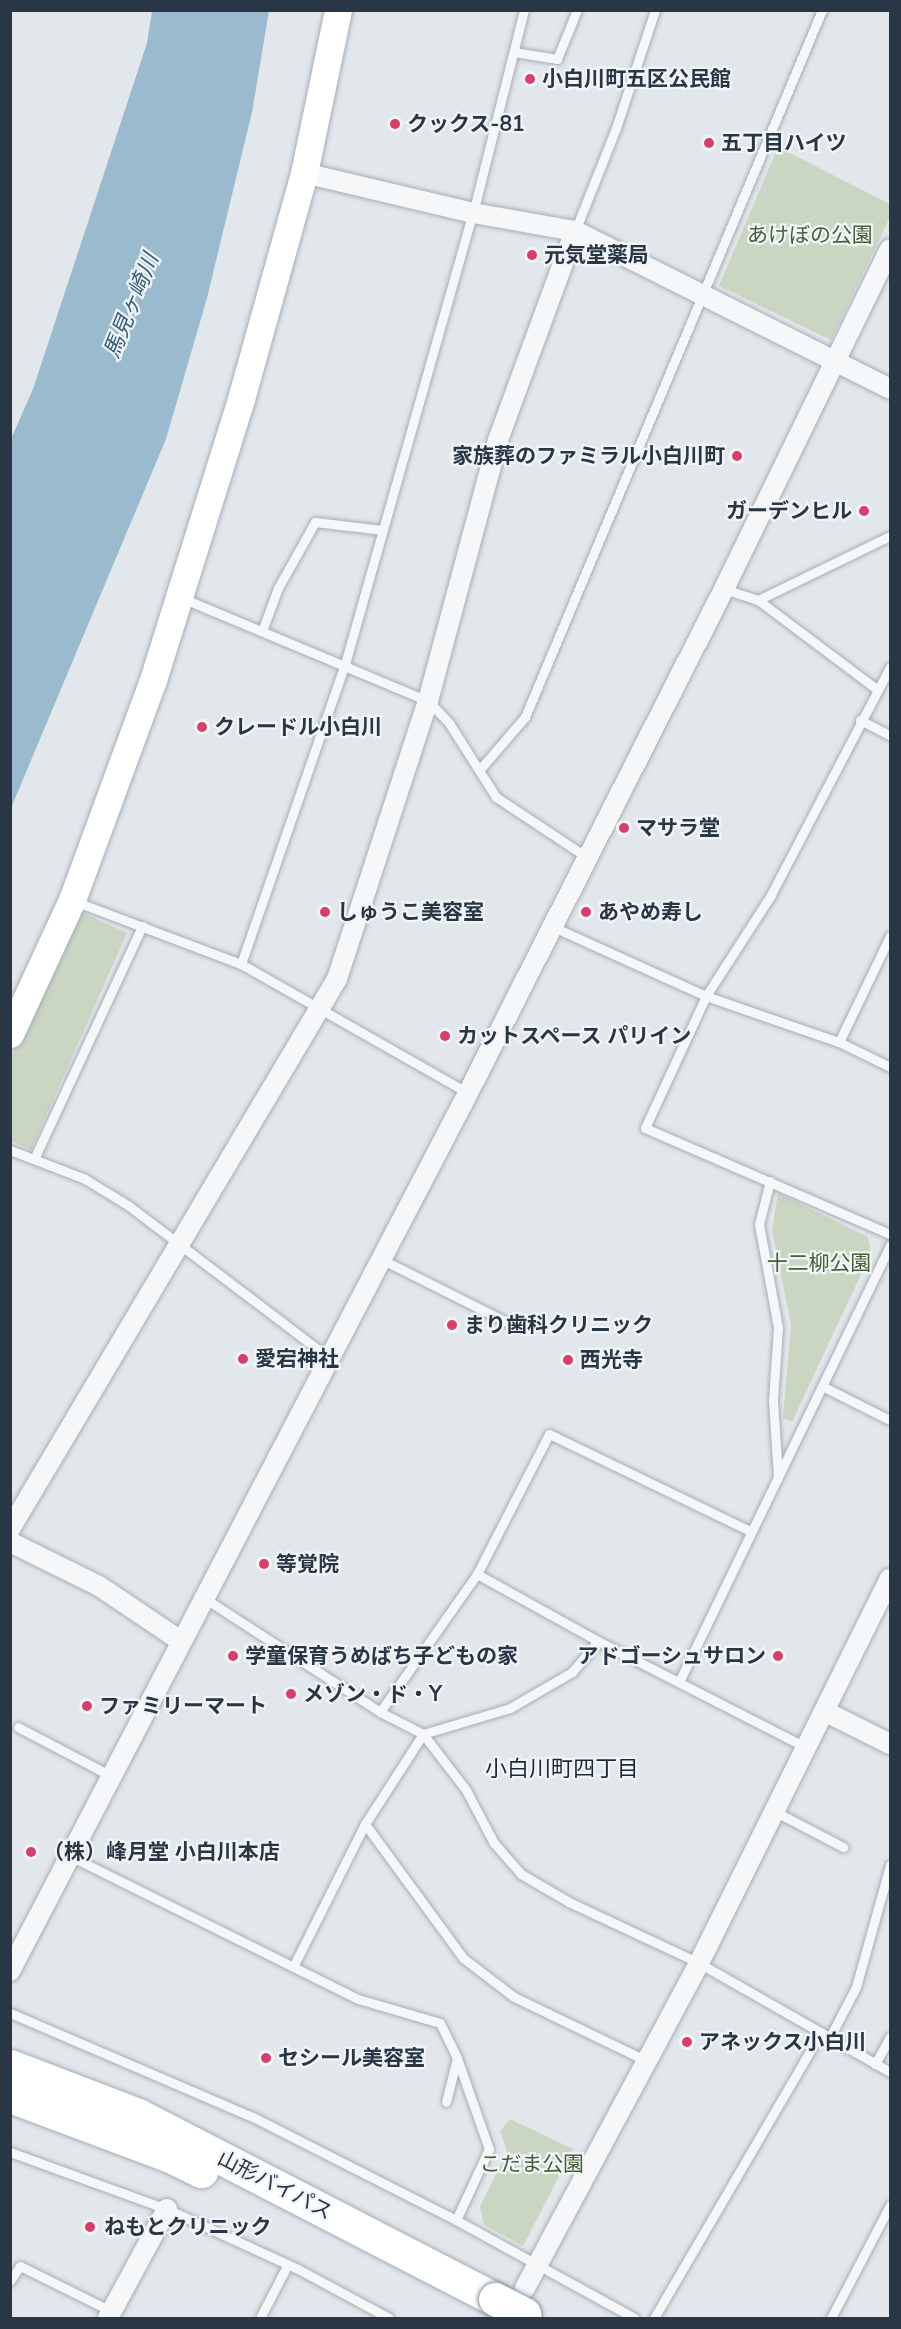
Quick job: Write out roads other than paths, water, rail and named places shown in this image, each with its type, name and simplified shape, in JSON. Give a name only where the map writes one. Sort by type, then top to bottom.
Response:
[{"type":"highway","points":[[10,2056],[100,2092],[138,2115]]},
{"type":"highway","name":"山形バイパス","points":[[10,2066],[138,2115],[513,2308]]},
{"type":"highway","name":"山形バイパス","points":[[14,2098],[168,2155],[513,2308]]},
{"type":"street","points":[[10,1034],[72,900],[106,815],[179,597],[241,399],[304,173],[338,10]]},
{"type":"street","points":[[304,173],[473,213],[575,231],[891,389]]},
{"type":"street","points":[[10,1529],[178,1245],[321,1011],[337,979],[428,701],[498,440],[575,231]]},
{"type":"street","points":[[10,1971],[468,1093],[724,589],[891,249]]},
{"type":"street","points":[[10,1542],[99,1586],[182,1641]]},
{"type":"street","points":[[513,2308],[699,1963],[891,1579]]},
{"type":"street","points":[[826,1712],[891,1744]]},
{"type":"street","points":[[110,2315],[167,2209]]},
{"type":"lane","points":[[241,964],[345,664],[473,213],[524,10]]},
{"type":"lane","points":[[514,52],[557,59],[577,10]]},
{"type":"lane","points":[[575,231],[616,128],[655,10]]},
{"type":"lane","points":[[481,768],[525,717],[705,294],[822,10]]},
{"type":"lane","points":[[262,631],[278,588],[315,522],[383,530]]},
{"type":"lane","points":[[758,600],[891,536]]},
{"type":"lane","points":[[724,589],[758,600],[878,690]]},
{"type":"lane","points":[[179,597],[345,664],[428,701],[449,723],[481,768],[496,797],[588,858]]},
{"type":"lane","points":[[891,667],[860,720],[771,896],[705,996],[645,1128],[891,1234]]},
{"type":"lane","points":[[860,720],[891,735]]},
{"type":"lane","points":[[72,900],[241,964],[468,1093]]},
{"type":"lane","points":[[34,1159],[142,926]]},
{"type":"lane","points":[[551,926],[705,996],[839,1042],[891,1067]]},
{"type":"lane","points":[[839,1042],[891,936]]},
{"type":"lane","points":[[10,1150],[85,1179],[178,1245],[328,1358]]},
{"type":"lane","points":[[770,1181],[759,1224],[778,1328],[773,1421],[778,1478]]},
{"type":"lane","points":[[679,1682],[750,1531],[824,1387],[891,1245]]},
{"type":"lane","points":[[381,1259],[515,1326]]},
{"type":"lane","points":[[824,1387],[891,1420]]},
{"type":"lane","points":[[380,1712],[477,1574],[549,1434],[750,1531]]},
{"type":"lane","points":[[477,1574],[598,1641],[807,1748]]},
{"type":"lane","points":[[204,1598],[380,1712],[423,1734],[466,1790],[494,1844],[521,1874],[569,1902],[699,1963],[891,2072]]},
{"type":"lane","points":[[293,1967],[365,1824],[423,1734],[510,1708],[572,1672],[598,1641]]},
{"type":"lane","points":[[18,1727],[111,1776]]},
{"type":"lane","points":[[776,1812],[843,1847]]},
{"type":"lane","points":[[365,1824],[463,1958],[514,1997],[645,2060]]},
{"type":"lane","points":[[70,1856],[358,1999],[440,2023],[457,2058],[489,2149],[456,2220]]},
{"type":"lane","points":[[830,2037],[856,1987],[891,1865]]},
{"type":"lane","points":[[10,2013],[253,2117],[456,2220],[634,2319]]},
{"type":"lane","points":[[654,2319],[821,2032]]},
{"type":"lane","points":[[875,2064],[891,2037]]},
{"type":"lane","points":[[446,2102],[457,2058]]},
{"type":"lane","points":[[10,2152],[167,2209],[287,2266],[389,2319]]},
{"type":"lane","points":[[831,2319],[891,2205]]},
{"type":"lane","points":[[10,2281],[20,2265],[110,2315]]},
{"type":"lane","points":[[260,2319],[287,2266]]},
{"type":"water","name":"馬見ヶ崎川","points":[[152,11],[269,11],[252,112],[207,298],[166,439],[11,808],[11,439],[33,389],[147,43]]},
{"type":"place","name":"小白川町五区公民館","points":[[530,79]]},
{"type":"place","name":"クックス-81","points":[[395,124]]},
{"type":"place","name":"五丁目ハイツ","points":[[709,143]]},
{"type":"place","name":"元気堂薬局","points":[[532,255]]},
{"type":"place","name":"家族葬のファミラル小白川町","points":[[737,456]]},
{"type":"place","name":"ガーデンヒル","points":[[864,511]]},
{"type":"place","name":"クレードル小白川","points":[[202,727]]},
{"type":"place","name":"マサラ堂","points":[[624,828]]},
{"type":"place","name":"しゅうこ美容室","points":[[325,912]]},
{"type":"place","name":"あやめ寿し","points":[[586,912]]},
{"type":"place","name":"カットスペース パリイン","points":[[445,1036]]},
{"type":"place","name":"まり歯科クリニック","points":[[452,1325]]},
{"type":"place","name":"愛宕神社","points":[[243,1359]]},
{"type":"place","name":"西光寺","points":[[568,1360]]},
{"type":"place","name":"等覚院","points":[[264,1564]]},
{"type":"place","name":"学童保育うめばち子どもの家","points":[[233,1656]]},
{"type":"place","name":"アドゴーシュサロン","points":[[778,1656]]},
{"type":"place","name":"メゾン・ド・Y","points":[[291,1694]]},
{"type":"place","name":"ファミリーマート","points":[[87,1706]]},
{"type":"place","name":"（株）峰月堂 小白川本店","points":[[31,1852]]},
{"type":"place","name":"アネックス小白川","points":[[687,2042]]},
{"type":"place","name":"セシール美容室","points":[[266,2058]]},
{"type":"place","name":"ねもとクリニック","points":[[90,2227]]},
{"type":"district","name":"小白川町四丁目","points":[[562,1770]]},
{"type":"park label","name":"あけぼの公園","points":[[810,235]]},
{"type":"park label","name":"十二柳公園","points":[[819,1263]]},
{"type":"park label","name":"こだま公園","points":[[532,2164]]}]
